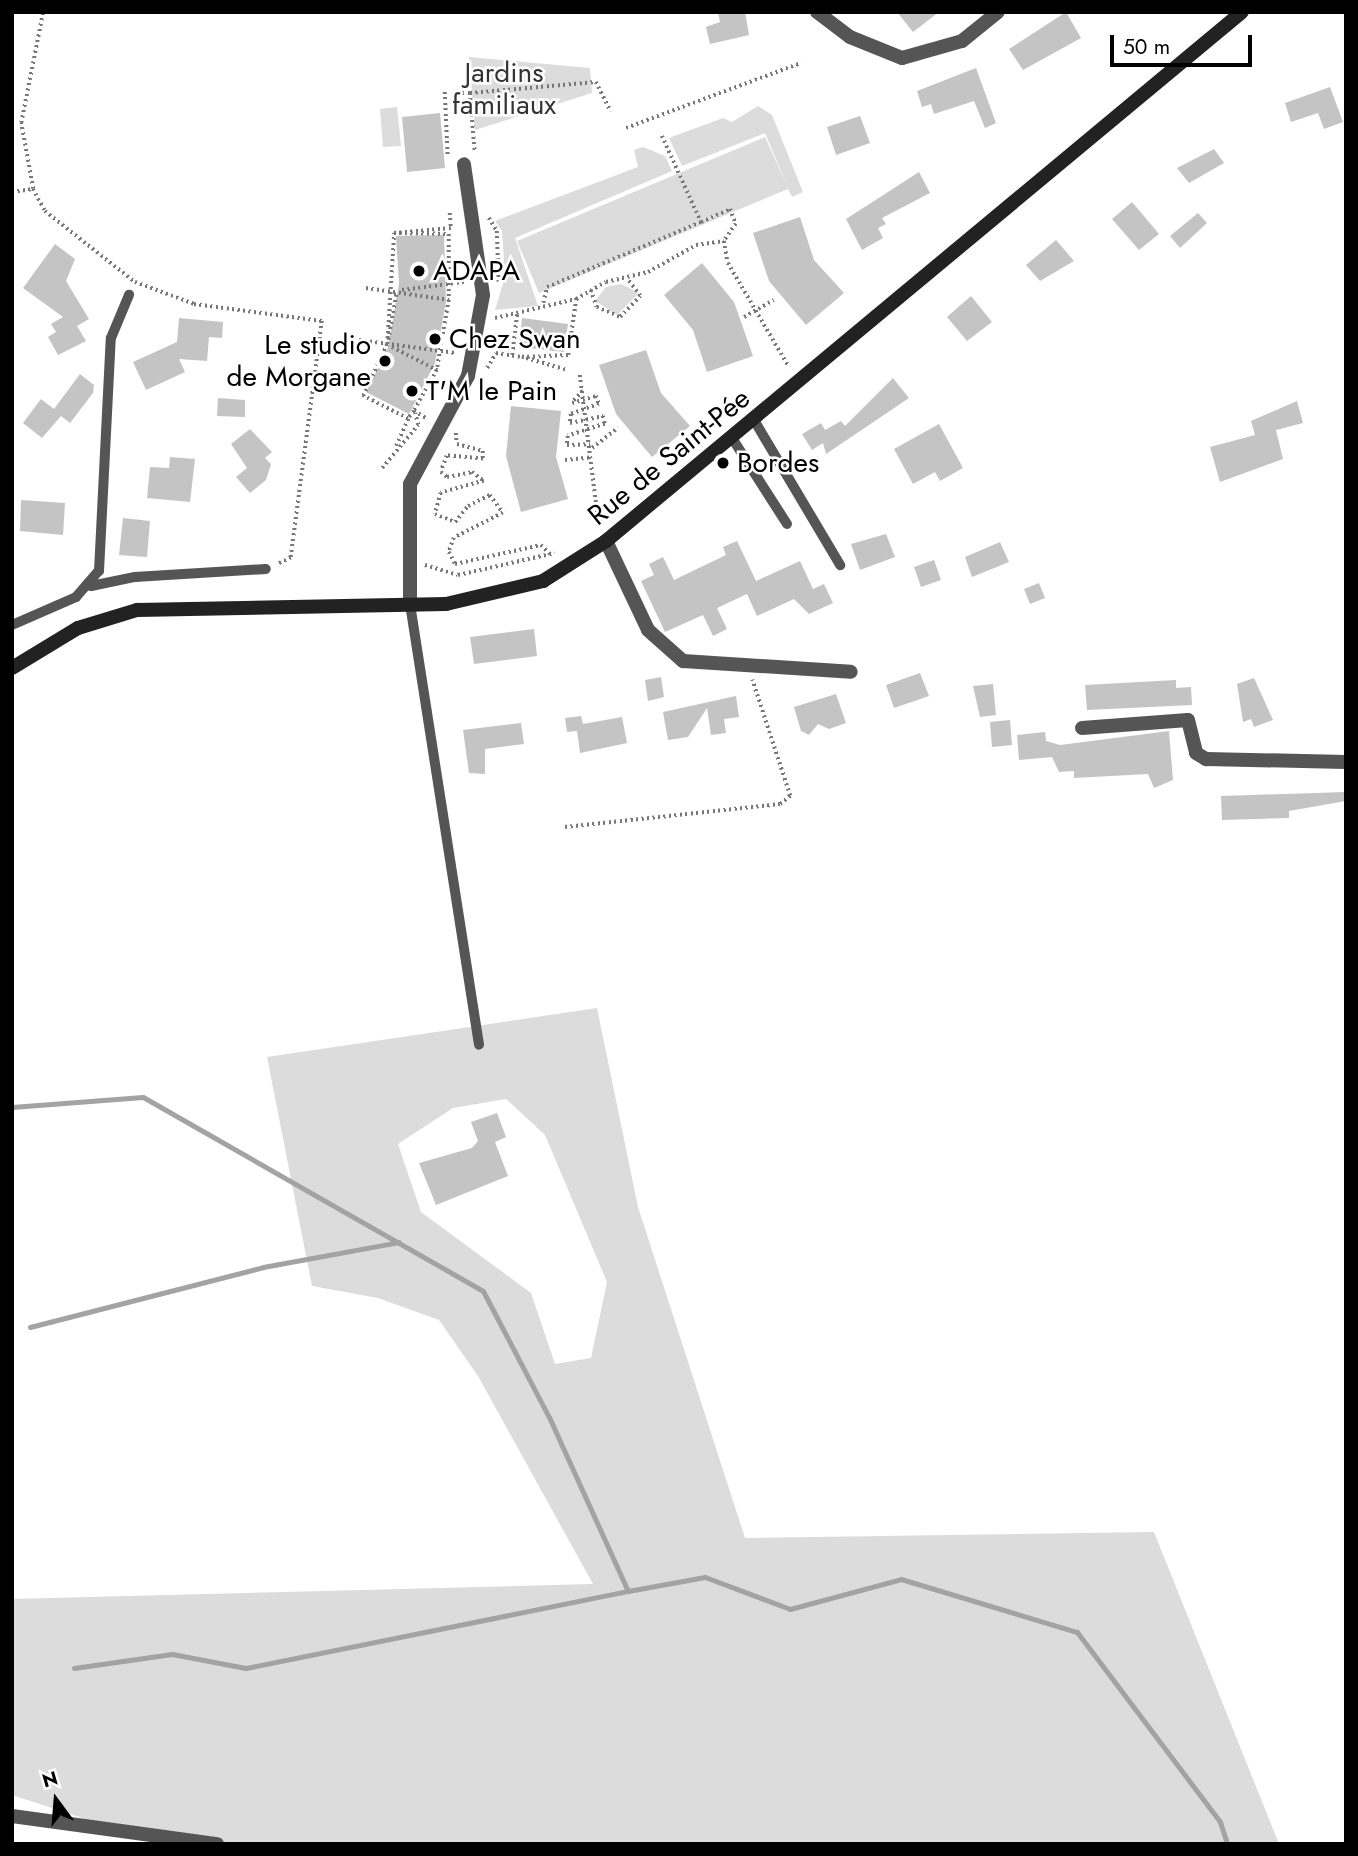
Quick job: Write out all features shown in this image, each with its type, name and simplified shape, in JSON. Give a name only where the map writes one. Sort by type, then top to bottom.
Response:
[{"type":"main road","name":"Rue de Saint-Pée","points":[[12,668],[78,628],[137,610],[410,604],[502,595],[543,581],[607,541],[1242,12]]},
{"type":"street","points":[[817,12],[884,55],[902,58],[962,41],[998,12]]},
{"type":"street","points":[[410,604],[410,484],[468,376],[483,295],[456,166]]},
{"type":"street","points":[[607,541],[648,630],[666,650],[683,660],[852,672]]},
{"type":"street","points":[[1082,727],[1188,720],[1196,753],[1206,759],[1346,762]]},
{"type":"street","points":[[12,1816],[217,1844]]},
{"type":"lane","points":[[91,586],[99,571],[111,338],[129,295]]},
{"type":"lane","points":[[754,420],[840,565]]},
{"type":"lane","points":[[732,438],[787,524]]},
{"type":"lane","points":[[12,625],[91,586],[135,577],[267,569]]},
{"type":"lane","points":[[410,604],[480,1045]]},
{"type":"path","points":[[43,12],[22,123],[33,189],[45,211],[135,282],[194,304],[322,321],[291,558],[267,569]]},
{"type":"path","points":[[626,128],[801,63]]},
{"type":"path","points":[[462,93],[596,82],[611,111]]},
{"type":"path","points":[[445,92],[456,166]]},
{"type":"path","points":[[470,93],[475,152]]},
{"type":"path","points":[[662,136],[701,222]]},
{"type":"path","points":[[12,192],[33,189]]},
{"type":"path","points":[[498,318],[543,309],[543,303],[547,288],[730,209],[735,231],[724,241],[696,245],[576,299],[543,303]]},
{"type":"path","points":[[382,468],[437,370],[441,355],[449,300],[450,213]]},
{"type":"path","points":[[408,419],[363,396],[387,344],[394,233],[450,231]]},
{"type":"path","points":[[450,231],[458,243]]},
{"type":"path","points":[[724,241],[728,263],[792,372]]},
{"type":"path","points":[[391,292],[464,285],[463,276]]},
{"type":"path","points":[[591,290],[597,307],[620,317],[640,296],[625,279]]},
{"type":"path","points":[[366,288],[449,300]]},
{"type":"path","points":[[522,357],[568,355],[576,299]]},
{"type":"path","points":[[744,317],[773,300]]},
{"type":"path","points":[[512,355],[517,313]]},
{"type":"path","points":[[359,340],[441,355],[465,352]]},
{"type":"path","points":[[387,344],[437,370]]},
{"type":"path","points":[[486,368],[496,353],[522,357],[565,370]]},
{"type":"path","points":[[580,374],[600,522]]},
{"type":"path","points":[[583,391],[572,403],[596,396],[598,404],[571,414],[570,423],[603,416],[605,424],[568,436],[566,445],[591,446],[618,428]]},
{"type":"path","points":[[414,411],[431,421]]},
{"type":"path","points":[[396,446],[402,449],[418,425],[414,411]]},
{"type":"path","points":[[445,428],[456,433],[457,444],[484,454],[475,460],[447,456],[441,472],[447,477],[472,472],[484,481],[441,493],[435,514],[455,522],[468,506],[491,495],[503,513],[454,538],[449,552],[455,564],[541,545],[553,562]]},
{"type":"path","points":[[565,460],[592,457]]},
{"type":"path","points":[[409,567],[432,564],[458,575],[561,551]]},
{"type":"path","points":[[565,827],[780,804],[790,796],[747,664]]},
{"type":"green space","name":"Jardins familiaux","points":[[469,57],[590,68],[592,93],[475,130]]},
{"type":"green space","points":[[758,106],[772,115],[803,192],[792,197],[788,189],[539,293],[517,241],[765,137],[788,188],[765,133],[682,166],[669,138],[723,118],[732,122]]},
{"type":"green space","points":[[397,107],[401,146],[383,147],[380,109]]},
{"type":"green space","points":[[643,147],[665,156],[672,171],[515,238],[538,306],[495,310],[505,277],[502,231],[495,221],[638,167],[634,150]]},
{"type":"green space","points":[[621,284],[639,293],[617,315],[595,301],[606,287]]},
{"type":"green space","points":[[597,1008],[638,1207],[745,1538],[1154,1532],[1279,1844],[162,1844],[12,1795],[12,1599],[593,1584],[478,1376],[439,1320],[378,1298],[312,1286],[267,1057]],"holes":[[[506,1099],[545,1135],[607,1282],[591,1358],[555,1364],[531,1293],[421,1212],[398,1144],[453,1108]]]},
{"type":"building","points":[[718,12],[745,12],[749,35],[710,44],[706,27],[720,22]]},
{"type":"building","points":[[897,12],[939,12],[913,32]]},
{"type":"building","points":[[1066,12],[1081,38],[1023,70],[1009,49]]},
{"type":"building","points":[[976,68],[996,123],[985,128],[974,101],[934,114],[931,104],[922,107],[917,91]]},
{"type":"building","points":[[1330,87],[1343,122],[1324,129],[1318,113],[1291,122],[1285,103]]},
{"type":"building","points":[[440,113],[445,168],[407,172],[402,117]]},
{"type":"building","points":[[860,116],[870,143],[836,155],[827,127]]},
{"type":"building","points":[[1214,149],[1224,163],[1189,183],[1177,168]]},
{"type":"building","points":[[919,172],[930,193],[882,218],[886,224],[878,228],[883,238],[862,250],[846,219]]},
{"type":"building","points":[[1132,202],[1159,234],[1139,250],[1112,219]]},
{"type":"building","points":[[1198,213],[1207,223],[1180,248],[1170,236]]},
{"type":"building","points":[[800,217],[814,260],[844,293],[806,325],[769,281],[753,233]]},
{"type":"building","points":[[444,235],[446,302],[435,363],[409,414],[366,392],[388,348],[399,284],[396,236]]},
{"type":"building","points":[[1056,240],[1074,261],[1040,281],[1026,265]]},
{"type":"building","points":[[55,244],[75,259],[66,281],[89,319],[77,326],[86,341],[58,355],[48,337],[56,332],[51,324],[63,317],[23,288]]},
{"type":"building","points":[[702,263],[734,302],[753,356],[707,372],[693,330],[664,295]]},
{"type":"building","points":[[971,296],[992,322],[967,341],[947,317]]},
{"type":"building","points":[[179,318],[223,322],[222,338],[209,337],[207,361],[179,359],[185,372],[146,390],[133,362],[177,342]]},
{"type":"building","points":[[522,318],[568,324],[564,352],[519,347]]},
{"type":"building","points":[[646,350],[661,393],[690,426],[652,457],[616,414],[599,365]]},
{"type":"building","points":[[80,374],[94,385],[93,393],[70,423],[61,416],[42,438],[23,423],[41,399],[54,409]]},
{"type":"building","points":[[893,378],[909,398],[826,454],[823,443],[812,450],[802,434],[821,423],[825,430],[841,421],[845,426]]},
{"type":"building","points":[[218,398],[245,400],[245,417],[217,416]]},
{"type":"building","points":[[1297,401],[1303,423],[1276,430],[1283,459],[1220,482],[1210,447],[1255,435],[1251,421]]},
{"type":"building","points":[[511,406],[561,411],[556,457],[568,499],[521,512],[506,456]]},
{"type":"building","points":[[939,424],[963,468],[940,481],[935,472],[913,484],[894,449]]},
{"type":"building","points":[[250,429],[272,452],[265,458],[271,464],[266,480],[250,493],[236,477],[247,468],[231,444]]},
{"type":"building","points":[[170,457],[195,459],[190,502],[147,498],[150,467],[169,468]]},
{"type":"building","points":[[21,500],[65,503],[63,535],[20,531]]},
{"type":"building","points":[[123,518],[150,521],[147,557],[119,555]]},
{"type":"building","points":[[886,534],[895,557],[860,570],[851,544]]},
{"type":"building","points":[[737,541],[756,581],[800,561],[813,589],[824,584],[833,603],[809,614],[794,599],[757,616],[747,594],[717,608],[727,629],[713,636],[703,615],[665,632],[641,581],[654,575],[649,564],[663,557],[674,580],[726,555],[723,547]]},
{"type":"building","points":[[1000,542],[1009,562],[972,577],[965,557]]},
{"type":"building","points":[[934,560],[941,580],[921,587],[914,567]]},
{"type":"building","points":[[1039,583],[1045,598],[1030,604],[1024,589]]},
{"type":"building","points":[[534,629],[537,656],[474,664],[470,637]]},
{"type":"building","points":[[920,673],[929,696],[894,708],[886,685]]},
{"type":"building","points":[[661,677],[664,697],[648,701],[645,680]]},
{"type":"building","points":[[1254,678],[1273,720],[1254,727],[1251,719],[1243,722],[1237,684]]},
{"type":"building","points":[[1176,680],[1176,688],[1191,687],[1192,705],[1087,710],[1085,685]]},
{"type":"building","points":[[993,684],[996,715],[980,717],[973,686]]},
{"type":"building","points":[[836,694],[846,723],[829,729],[818,724],[809,735],[801,731],[794,707]]},
{"type":"building","points":[[736,696],[739,717],[724,719],[726,733],[711,735],[707,708],[688,737],[668,740],[663,712]]},
{"type":"building","points":[[581,716],[583,724],[622,717],[627,743],[580,753],[577,731],[567,732],[565,718]]},
{"type":"building","points":[[1010,720],[1012,745],[992,747],[990,722]]},
{"type":"building","points":[[521,723],[524,744],[485,749],[485,774],[469,773],[463,730]]},
{"type":"building","points":[[1169,731],[1173,780],[1154,788],[1148,774],[1074,778],[1074,771],[1059,772],[1052,757],[1019,760],[1017,735],[1045,732],[1046,741],[1060,745]]},
{"type":"building","points":[[1345,792],[1346,801],[1289,811],[1289,818],[1222,820],[1221,796]]},
{"type":"building","points":[[497,1113],[506,1137],[495,1142],[508,1176],[436,1205],[419,1163],[472,1148],[478,1141],[471,1122]]},
{"type":"waterway","points":[[12,1107],[143,1097],[483,1291],[549,1417],[628,1591],[705,1577],[790,1609],[901,1579],[1077,1632],[1220,1822],[1227,1844]]},
{"type":"waterway","points":[[30,1327],[263,1267],[399,1242]]},
{"type":"waterway","points":[[74,1668],[172,1654],[246,1668],[628,1591]]},
{"type":"place","name":"ADAPA","points":[[419,271]]},
{"type":"place","name":"Chez Swan","points":[[435,339]]},
{"type":"place","name":"Le studio de Morgane","points":[[385,361]]},
{"type":"place","name":"T'M le Pain","points":[[412,391]]},
{"type":"place","name":"Bordes","points":[[723,463]]}]
